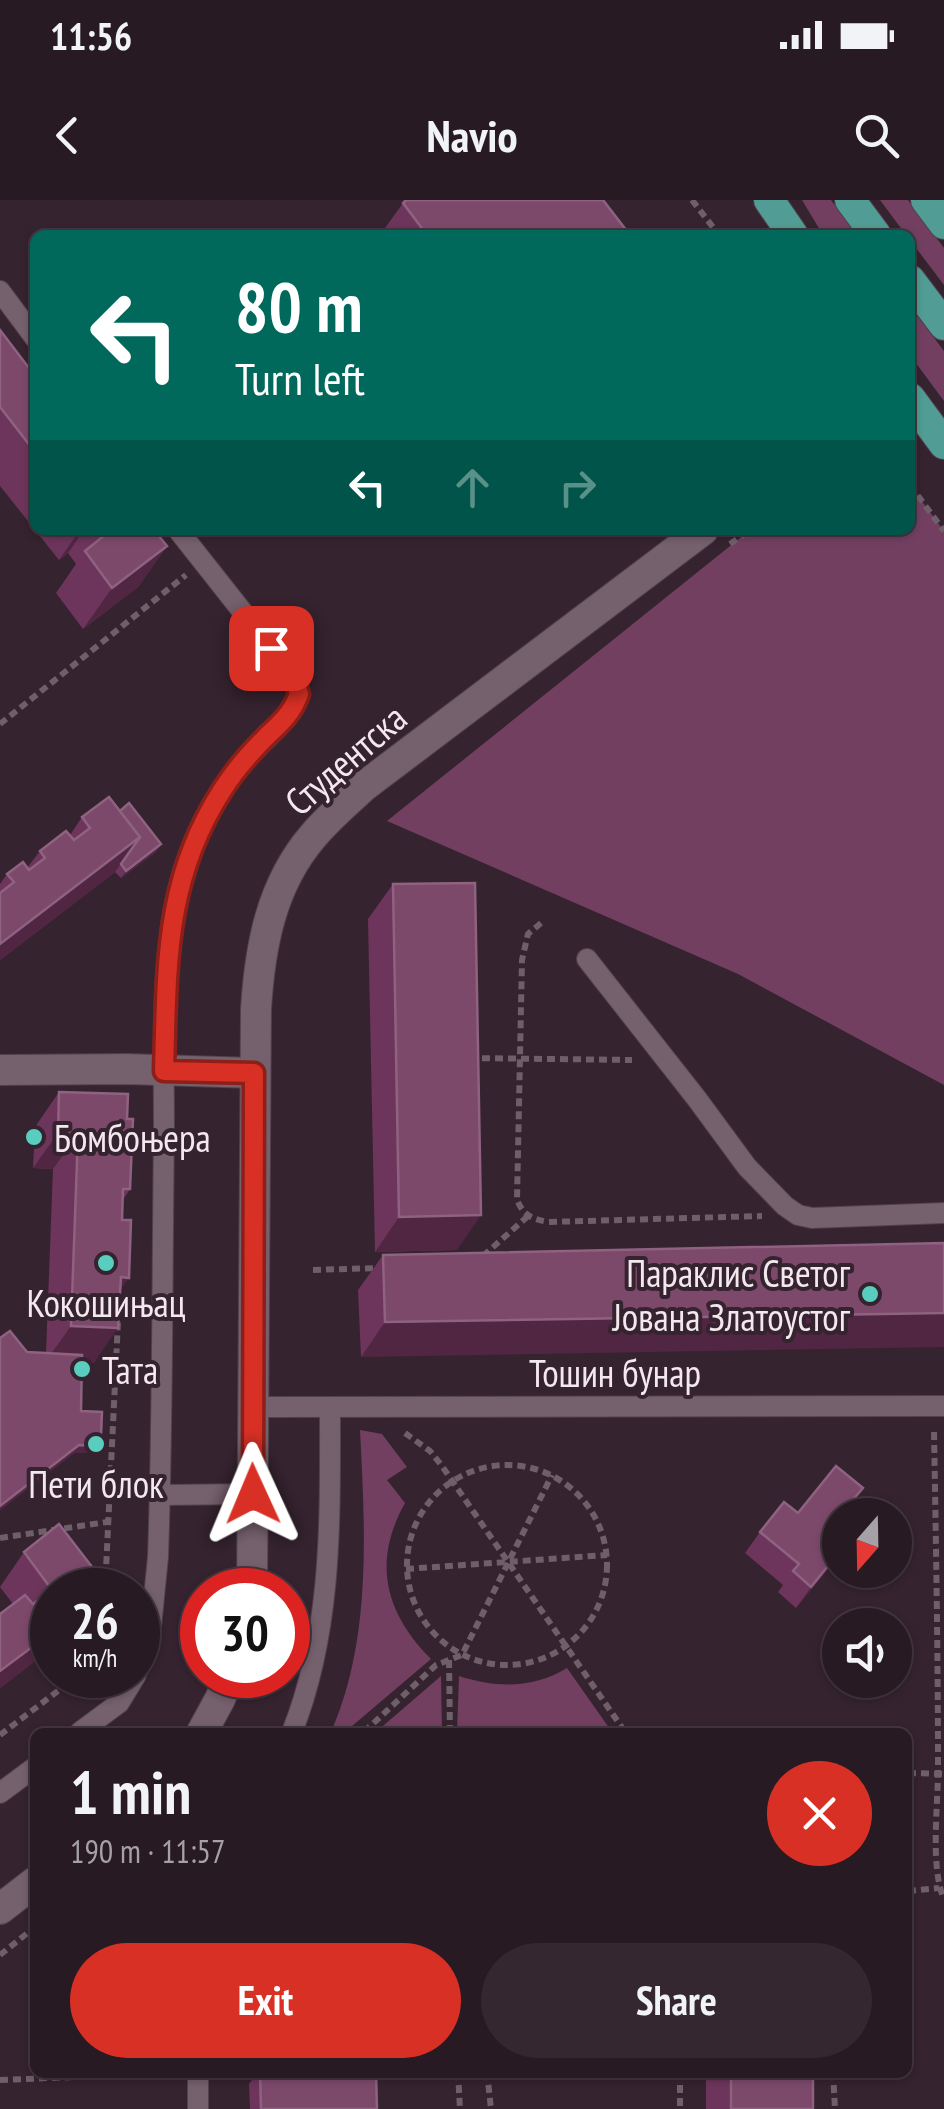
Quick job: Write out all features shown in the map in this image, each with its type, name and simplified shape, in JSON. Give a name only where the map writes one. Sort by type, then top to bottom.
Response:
[{"type":"highway","points":[[769,200],[790,230]]},
{"type":"highway","points":[[850,200],[872,230]]},
{"type":"highway","points":[[926,200],[944,224]]},
{"type":"highway","points":[[915,287],[944,325]]},
{"type":"highway","points":[[915,407],[928,430]]},
{"type":"street","name":"Студентска","points":[[252,1568],[254,1073],[259,965],[273,904],[313,836],[364,787],[712,540]]},
{"type":"street","points":[[0,1070],[254,1073]]},
{"type":"street","points":[[204,1728],[221,1698]]},
{"type":"street","points":[[0,1909],[30,1886]]},
{"type":"lane","points":[[0,292],[30,331]]},
{"type":"lane","points":[[156,1568],[164,1071],[169,950],[177,899],[202,822],[259,744],[286,720],[299,694],[294,677],[182,535]]},
{"type":"lane","points":[[587,959],[747,1167],[785,1206],[812,1218],[944,1212]]},
{"type":"lane","name":"Тошин бунар","points":[[252,1407],[939,1406]]},
{"type":"lane","points":[[294,1728],[306,1697],[322,1614],[330,1523],[330,1408]]},
{"type":"lane","points":[[160,1494],[253,1494]]},
{"type":"lane","points":[[85,1728],[122,1698]]},
{"type":"lane","points":[[0,1794],[30,1771]]},
{"type":"lane","points":[[198,2078],[198,2109]]},
{"type":"path","points":[[692,200],[715,230]]},
{"type":"path","points":[[915,491],[944,531]]},
{"type":"path","points":[[0,724],[202,562]]},
{"type":"path","points":[[541,923],[528,934],[522,960],[517,1200],[527,1217],[548,1222],[798,1215]]},
{"type":"path","points":[[453,1058],[666,1060]]},
{"type":"path","points":[[475,1263],[527,1217]]},
{"type":"path","points":[[314,1270],[386,1268]]},
{"type":"path","points":[[105,1568],[118,1318]]},
{"type":"path","points":[[939,1406],[941,1774],[937,1864],[944,1899]]},
{"type":"path","points":[[393,1429],[408,1434],[430,1451],[622,1728]]},
{"type":"path","points":[[518,1465],[552,1475],[579,1495],[598,1522],[607,1555],[604,1589],[590,1621],[566,1646],[515,1665],[487,1663],[462,1654],[439,1639],[422,1619],[411,1595],[406,1569],[411,1534],[427,1504],[452,1480],[484,1467],[518,1465]]},
{"type":"path","points":[[368,1728],[436,1665],[462,1654],[552,1475]]},
{"type":"path","points":[[0,1538],[107,1522]]},
{"type":"path","points":[[406,1569],[607,1555]]},
{"type":"path","points":[[449,1660],[450,1728]]},
{"type":"path","points":[[0,1734],[48,1698]]},
{"type":"path","points":[[912,1773],[941,1774]]},
{"type":"path","points":[[912,1890],[939,1888]]},
{"type":"path","points":[[0,1955],[30,1931]]},
{"type":"path","points":[[0,2080],[44,2078]]},
{"type":"path","points":[[458,2078],[460,2109]]},
{"type":"path","points":[[488,2078],[491,2109]]},
{"type":"path","points":[[680,2078],[680,2109]]},
{"type":"path","points":[[833,2078],[835,2109]]},
{"type":"shaded area","points":[[802,200],[831,200],[853,230],[820,230]]},
{"type":"shaded area","points":[[880,200],[908,200],[944,248],[944,285],[915,247],[915,230],[902,230]]},
{"type":"shaded area","points":[[915,313],[944,351],[944,401],[915,362]]},
{"type":"shaded area","points":[[915,492],[944,531],[944,1085],[738,974],[387,821],[744,535],[915,535]]},
{"type":"shaded area","points":[[360,1430],[382,1434],[407,1467],[387,1480],[405,1503],[389,1546],[388,1586],[403,1624],[431,1659],[350,1728],[332,1728],[354,1660],[360,1622]]},
{"type":"shaded area","points":[[567,1668],[609,1728],[457,1728],[459,1676],[514,1684]]},
{"type":"shaded area","points":[[441,1676],[442,1728],[381,1728]]},
{"type":"building","points":[[603,200],[626,230],[423,230],[403,203]]},
{"type":"building","points":[[0,330],[30,369],[30,446],[0,407]]},
{"type":"building","points":[[105,535],[158,535],[167,546],[112,588],[85,551]]},
{"type":"building","points":[[109,797],[140,837],[0,944],[0,893],[14,882],[7,874],[23,862],[29,870],[45,858],[40,851],[66,831],[74,840],[90,828],[82,817]]},
{"type":"building","points":[[129,803],[161,844],[126,871],[121,864],[140,837],[120,811]]},
{"type":"building","points":[[475,883],[481,1215],[399,1217],[393,884]]},
{"type":"building","points":[[59,1092],[128,1094],[127,1119],[133,1119],[130,1189],[123,1189],[122,1220],[131,1220],[129,1278],[121,1277],[118,1328],[71,1326],[78,1134],[58,1133]]},
{"type":"building","points":[[944,1243],[944,1313],[385,1322],[383,1255]]},
{"type":"building","points":[[10,1331],[27,1352],[82,1355],[81,1411],[102,1412],[101,1436],[100,1446],[79,1445],[0,1506],[0,1338]]},
{"type":"building","points":[[836,1466],[863,1488],[854,1498],[822,1498],[822,1573],[811,1587],[793,1571],[799,1564],[760,1532],[784,1502],[798,1513]]},
{"type":"building","points":[[59,1524],[93,1568],[36,1568],[24,1552]]},
{"type":"building","points":[[25,1595],[30,1601],[30,1648],[0,1671],[0,1614]]},
{"type":"building","points":[[260,2078],[376,2078],[377,2109],[261,2109]]},
{"type":"building","points":[[731,2078],[813,2078],[813,2109],[731,2109]]},
{"type":"place","name":"Бомбоњера","points":[[34,1137]]},
{"type":"place","name":"Кокошињац","points":[[106,1263]]},
{"type":"place","name":"Параклис Светог Јована Златоустог","points":[[870,1294]]},
{"type":"place","name":"Тата","points":[[82,1369]]},
{"type":"place","name":"Пети блок","points":[[96,1444]]},
{"type":"route","points":[[253,1494],[254,1073],[164,1071],[169,950],[177,899],[192,846],[202,822],[236,770],[286,720],[299,694],[294,677],[271,648]]}]
